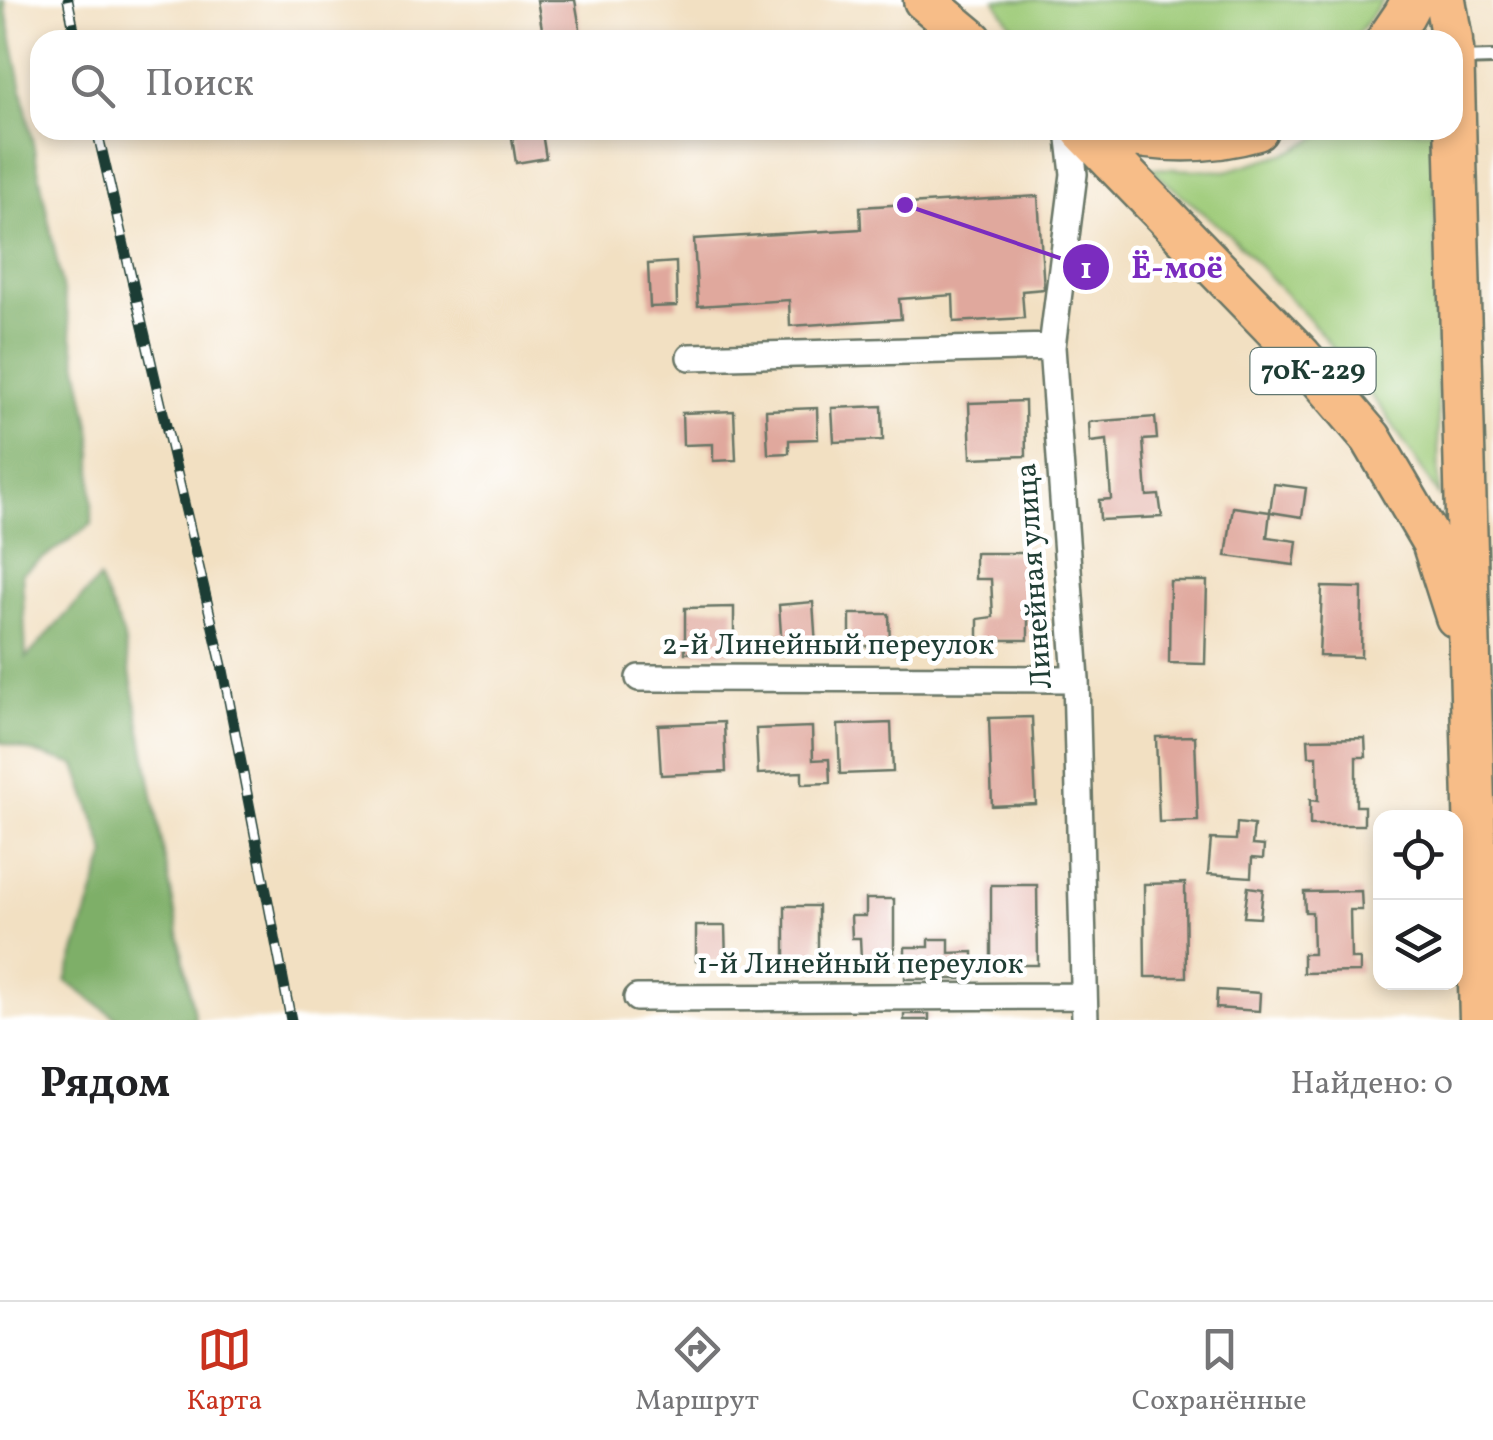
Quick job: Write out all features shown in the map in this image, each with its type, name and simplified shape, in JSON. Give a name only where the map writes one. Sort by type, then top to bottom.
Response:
[{"type":"main road","points":[[924,0],[962,30]]},
{"type":"main road","points":[[954,0],[970,30]]},
{"type":"main road","points":[[1394,30],[1412,0]]},
{"type":"main road","name":"70К-229","points":[[1445,0],[1456,30]]},
{"type":"main road","name":"70К-229","points":[[1463,51],[1479,436],[1470,660],[1480,1020]]},
{"type":"main road","name":"70К-229","points":[[1092,140],[1300,356],[1371,438],[1432,542],[1470,660]]},
{"type":"main road","points":[[1149,140],[1209,140]]},
{"type":"street","name":"Линейная улица","points":[[1070,140],[1074,174],[1052,347],[1076,679],[1084,1008]]},
{"type":"street","points":[[690,357],[1052,347]]},
{"type":"street","name":"2-й Линейный переулок","points":[[640,678],[1076,679]]},
{"type":"street","name":"1-й Линейный переулок","points":[[637,998],[1084,1008]]},
{"type":"green space","points":[[0,0],[4,0],[92,435],[92,524],[22,573],[26,658],[99,579],[123,634],[195,1020],[119,1020],[66,981],[106,854],[76,765],[0,742]]},
{"type":"green space","points":[[995,0],[1383,0],[1360,30],[1017,30]]},
{"type":"green space","points":[[1312,140],[1434,140],[1439,496],[1385,413],[1309,319],[1230,235],[1149,168],[1226,171],[1290,152]]},
{"type":"building","points":[[537,0],[575,0],[580,30],[542,30]]},
{"type":"building","points":[[512,140],[543,140],[546,158],[516,163]]},
{"type":"building","points":[[1038,196],[1044,289],[1022,291],[1024,318],[954,322],[953,295],[899,299],[901,319],[790,326],[789,300],[698,306],[694,239],[861,229],[860,207]]},
{"type":"building","points":[[676,262],[677,306],[650,307],[648,264]]},
{"type":"building","points":[[1025,401],[1026,456],[971,458],[969,403]]},
{"type":"building","points":[[882,406],[883,440],[834,442],[832,408]]},
{"type":"building","points":[[817,408],[818,439],[789,440],[789,453],[768,454],[766,410]]},
{"type":"building","points":[[734,411],[736,460],[713,461],[713,444],[683,445],[682,413]]},
{"type":"building","points":[[1155,417],[1157,439],[1143,440],[1147,496],[1159,495],[1162,517],[1100,520],[1099,500],[1111,499],[1107,440],[1090,442],[1089,422]]},
{"type":"building","points":[[1274,484],[1306,488],[1302,517],[1270,512]]},
{"type":"building","points":[[1233,507],[1270,512],[1267,537],[1297,541],[1294,565],[1226,556]]},
{"type":"building","points":[[975,553],[1028,553],[1028,640],[978,640],[978,619],[993,617],[991,579],[975,579]]},
{"type":"building","points":[[1170,581],[1207,581],[1205,664],[1169,663]]},
{"type":"building","points":[[1322,587],[1362,588],[1361,657],[1319,656]]},
{"type":"building","points":[[813,602],[816,646],[782,649],[779,605]]},
{"type":"building","points":[[734,607],[734,652],[685,653],[685,608]]},
{"type":"building","points":[[850,614],[889,614],[890,646],[850,646]]},
{"type":"building","points":[[1032,717],[1036,804],[992,806],[989,718]]},
{"type":"building","points":[[724,722],[726,772],[661,775],[658,725]]},
{"type":"building","points":[[891,723],[893,772],[840,774],[838,725]]},
{"type":"building","points":[[812,727],[813,760],[829,759],[830,783],[802,784],[802,772],[758,774],[756,729]]},
{"type":"building","points":[[1195,736],[1198,821],[1159,822],[1156,737]]},
{"type":"building","points":[[1365,738],[1366,757],[1356,757],[1356,806],[1364,806],[1364,825],[1310,825],[1310,800],[1318,801],[1317,756],[1309,756],[1308,739]]},
{"type":"building","points":[[1237,823],[1254,825],[1252,845],[1264,846],[1263,859],[1252,858],[1251,877],[1208,874],[1211,839],[1236,840]]},
{"type":"building","points":[[1185,883],[1186,977],[1145,977],[1144,884]]},
{"type":"building","points":[[991,885],[1037,885],[1038,965],[991,965]]},
{"type":"building","points":[[1248,887],[1263,889],[1260,918],[1244,917]]},
{"type":"building","points":[[1361,891],[1362,910],[1350,910],[1351,959],[1360,959],[1360,972],[1303,973],[1303,954],[1313,954],[1312,912],[1305,912],[1304,892]]},
{"type":"building","points":[[866,899],[894,899],[894,959],[861,959],[860,938],[852,938],[851,916],[866,916]]},
{"type":"building","points":[[785,906],[818,906],[818,962],[785,962]]},
{"type":"building","points":[[696,926],[725,926],[726,961],[696,961]]},
{"type":"building","points":[[929,939],[949,939],[949,953],[973,952],[973,979],[905,979],[905,947],[929,947]]},
{"type":"building","points":[[1217,990],[1260,993],[1259,1011],[1216,1008]]},
{"type":"building","points":[[904,1014],[929,1014],[929,1020],[904,1020]]},
{"type":"railway","points":[[68,0],[74,30]]},
{"type":"railway","points":[[99,140],[223,670],[291,1020]]},
{"type":"place","name":"Ё-моё","points":[[905,205]]}]
